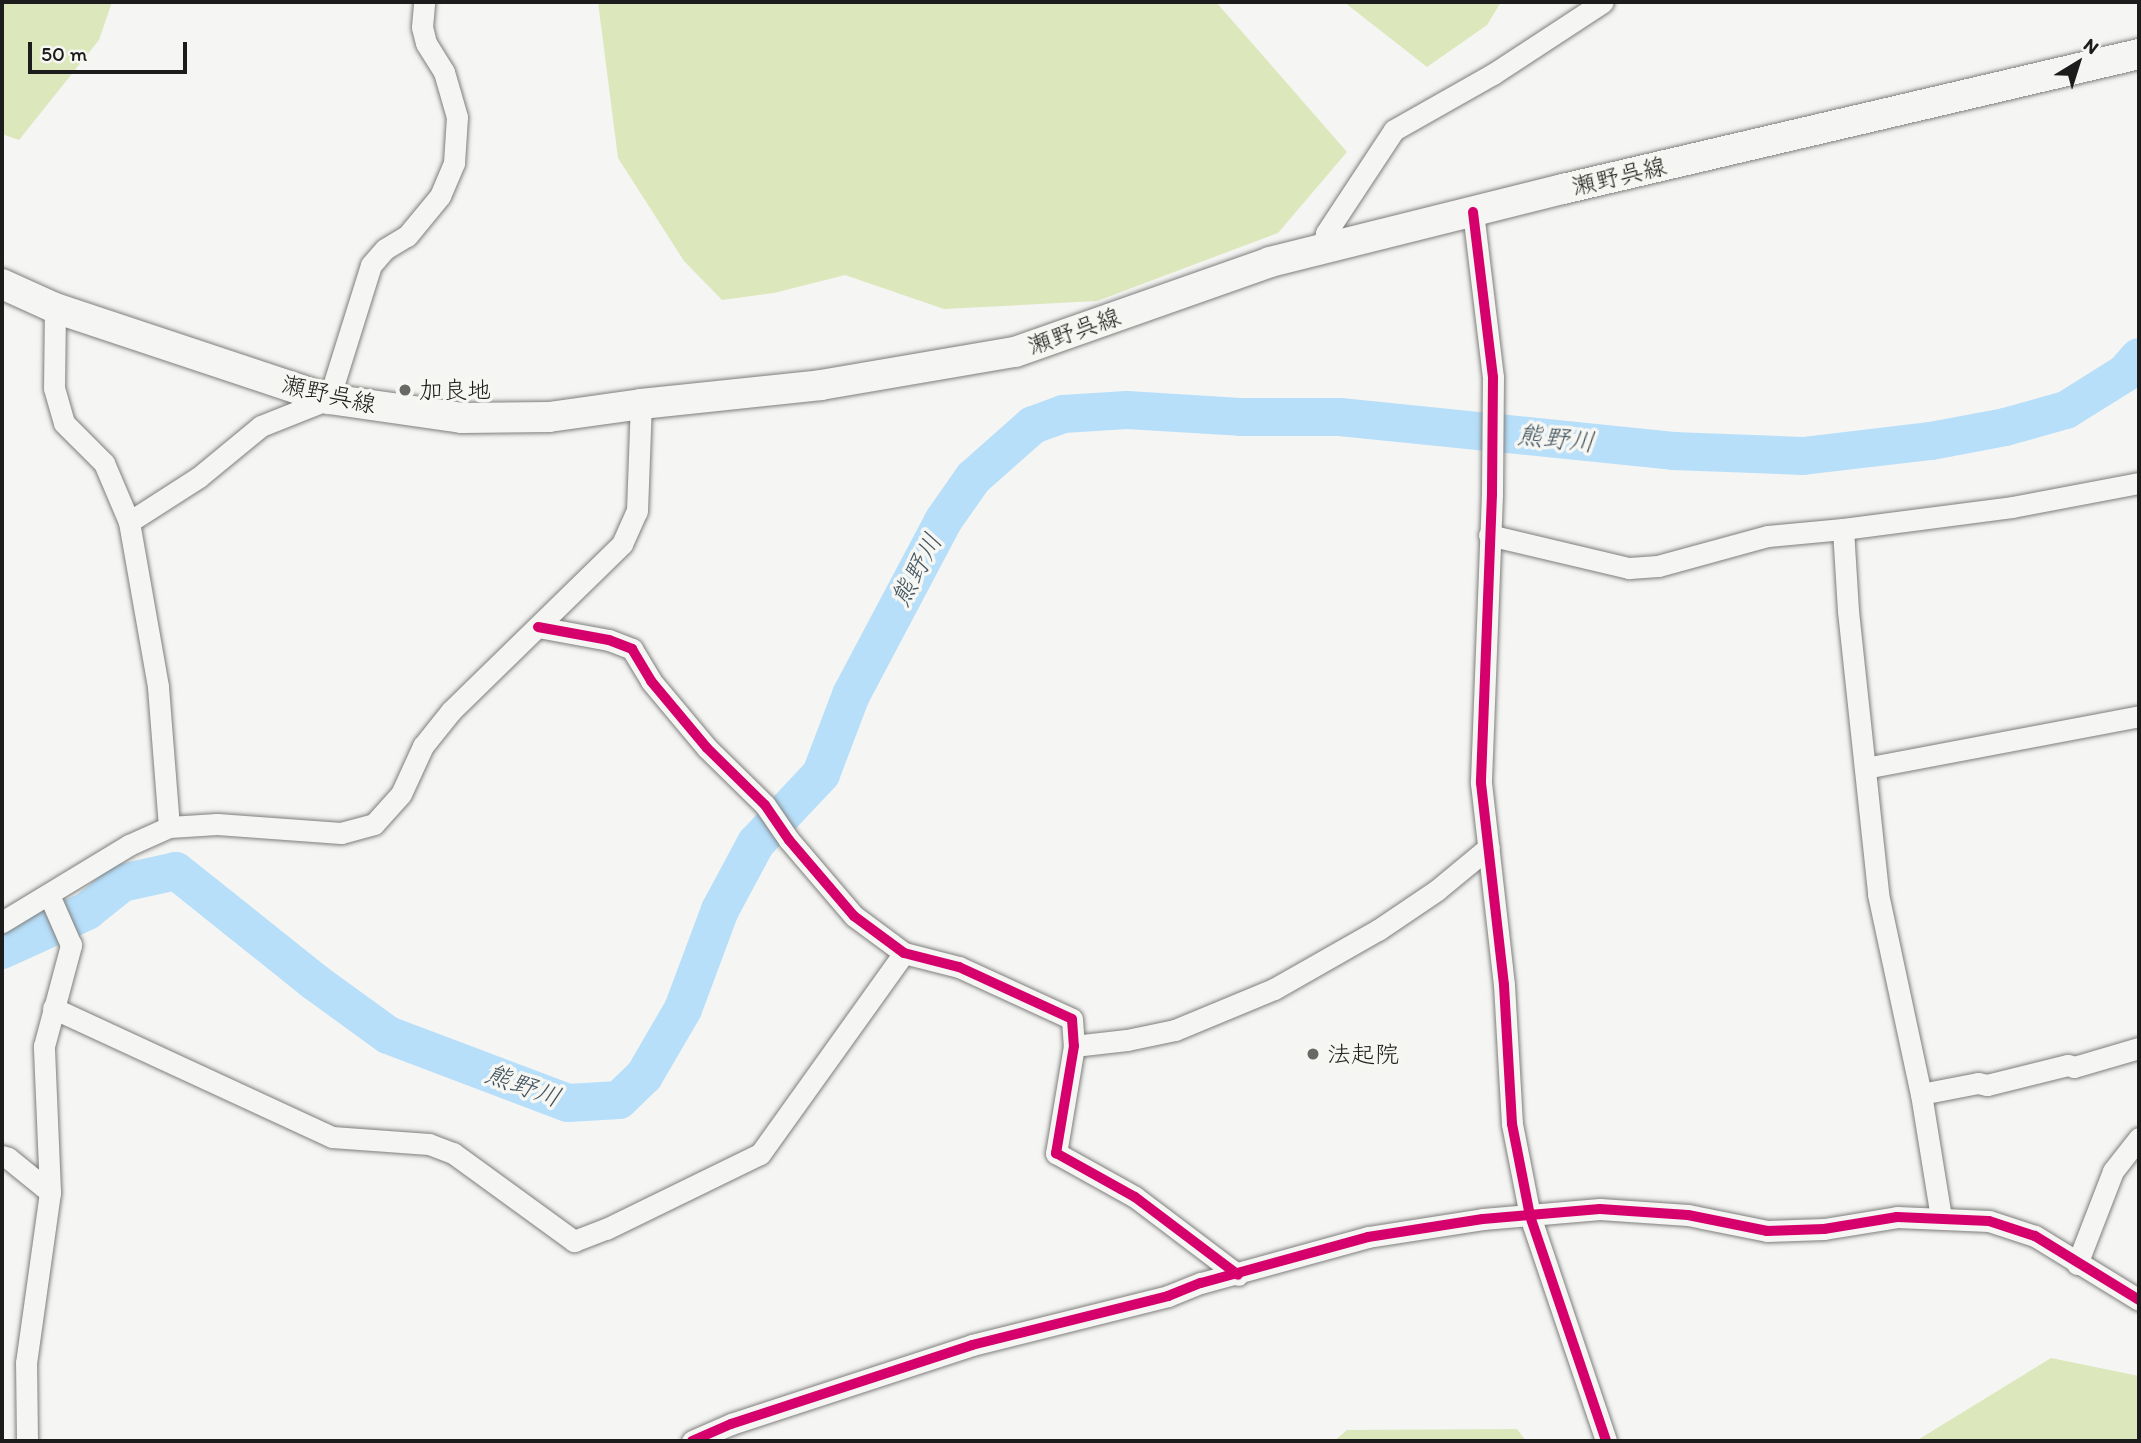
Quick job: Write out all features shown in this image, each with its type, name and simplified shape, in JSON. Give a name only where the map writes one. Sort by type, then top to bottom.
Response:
[{"type":"main road","name":"瀬野呉線","points":[[2,284],[55,308],[329,399],[462,418],[549,417],[641,404],[821,385],[1015,352],[1270,262],[2139,54]]},
{"type":"street","points":[[129,522],[199,477],[261,426],[329,399],[371,265],[385,249],[407,236],[432,206],[440,196],[454,163],[457,117],[444,72],[426,43],[422,27],[424,2]]},
{"type":"street","points":[[1323,248],[1326,233],[1394,130],[1493,74],[1603,2]]},
{"type":"street","points":[[1473,212],[1493,377],[1492,487],[1481,783],[1504,985],[1513,1124],[1530,1216],[1606,1441]]},
{"type":"street","points":[[55,308],[54,388],[64,423],[104,463],[129,522],[158,687],[169,827]]},
{"type":"street","points":[[2,922],[52,903],[129,845],[169,827],[217,824],[341,833],[374,824],[401,794],[423,746],[451,711],[622,544],[637,511],[641,404]]},
{"type":"street","points":[[1489,534],[1629,568],[1658,566],[1768,536],[2012,507],[2139,483]]},
{"type":"street","points":[[1843,529],[1847,611],[1878,894],[1921,1094],[1941,1218]]},
{"type":"street","points":[[538,627],[609,640],[632,649],[651,681],[707,748],[765,805],[789,840],[854,916],[904,953],[959,967],[1072,1019],[1074,1046],[1056,1153],[1135,1197],[1238,1275]]},
{"type":"street","points":[[1865,768],[2139,716]]},
{"type":"street","points":[[1074,1046],[1127,1040],[1175,1030],[1274,989],[1378,930],[1437,890],[1489,847]]},
{"type":"street","points":[[27,1441],[26,1363],[50,1192],[44,1046],[71,945],[52,903]]},
{"type":"street","points":[[52,1008],[332,1137],[429,1144],[453,1153],[574,1241],[607,1229],[712,1175],[760,1154],[904,953]]},
{"type":"street","points":[[1921,1094],[1978,1083],[1987,1085],[2068,1065],[2074,1067],[2139,1048]]},
{"type":"street","points":[[2077,1264],[2113,1171],[2139,1138]]},
{"type":"street","points":[[2,1156],[50,1192]]},
{"type":"street","points":[[692,1441],[731,1424],[972,1345],[1168,1296],[1201,1283],[1398,1231],[1600,1209],[1688,1215],[1767,1231],[1824,1228],[1897,1217],[1989,1221],[2035,1236],[2139,1300]]},
{"type":"green space","points":[[2,2],[112,2],[99,40],[19,140],[2,134]]},
{"type":"green space","points":[[598,2],[1216,2],[1347,152],[1278,233],[1097,301],[944,309],[845,275],[774,293],[722,300],[684,261],[618,158]]},
{"type":"green space","points":[[1344,2],[1501,2],[1487,25],[1427,67]]},
{"type":"green space","points":[[2051,1358],[2139,1376],[2139,1441],[1916,1441]]},
{"type":"green space","points":[[1517,1429],[1526,1441],[1334,1441],[1347,1430]]},
{"type":"waterway","name":"熊野川","points":[[2,950],[87,911],[122,883],[176,871],[315,982],[388,1035],[568,1103],[619,1100],[644,1076],[683,1009],[720,910],[756,843],[821,774],[851,695],[943,521],[973,478],[1033,425],[1063,414],[1127,410],[1240,417],[1340,417],[1673,451],[1803,456],[1931,441],[2005,427],[2066,410],[2125,373],[2139,357]]},
{"type":"cycle path","points":[[1473,212],[1493,377],[1492,494],[1481,783],[1504,985],[1512,1124],[1530,1216],[1606,1441]]},
{"type":"cycle path","points":[[538,627],[609,640],[632,649],[651,681],[707,748],[765,805],[789,840],[854,916],[904,953],[959,967],[1072,1019],[1074,1046],[1056,1153],[1135,1197],[1238,1275]]},
{"type":"cycle path","points":[[692,1441],[731,1424],[972,1345],[1168,1296],[1201,1283],[1368,1237],[1483,1219],[1600,1209],[1688,1215],[1767,1231],[1824,1229],[1897,1217],[1989,1221],[2035,1236],[2139,1300]]},
{"type":"place","name":"加良地","points":[[405,390]]},
{"type":"place","name":"法起院","points":[[1313,1054]]}]
